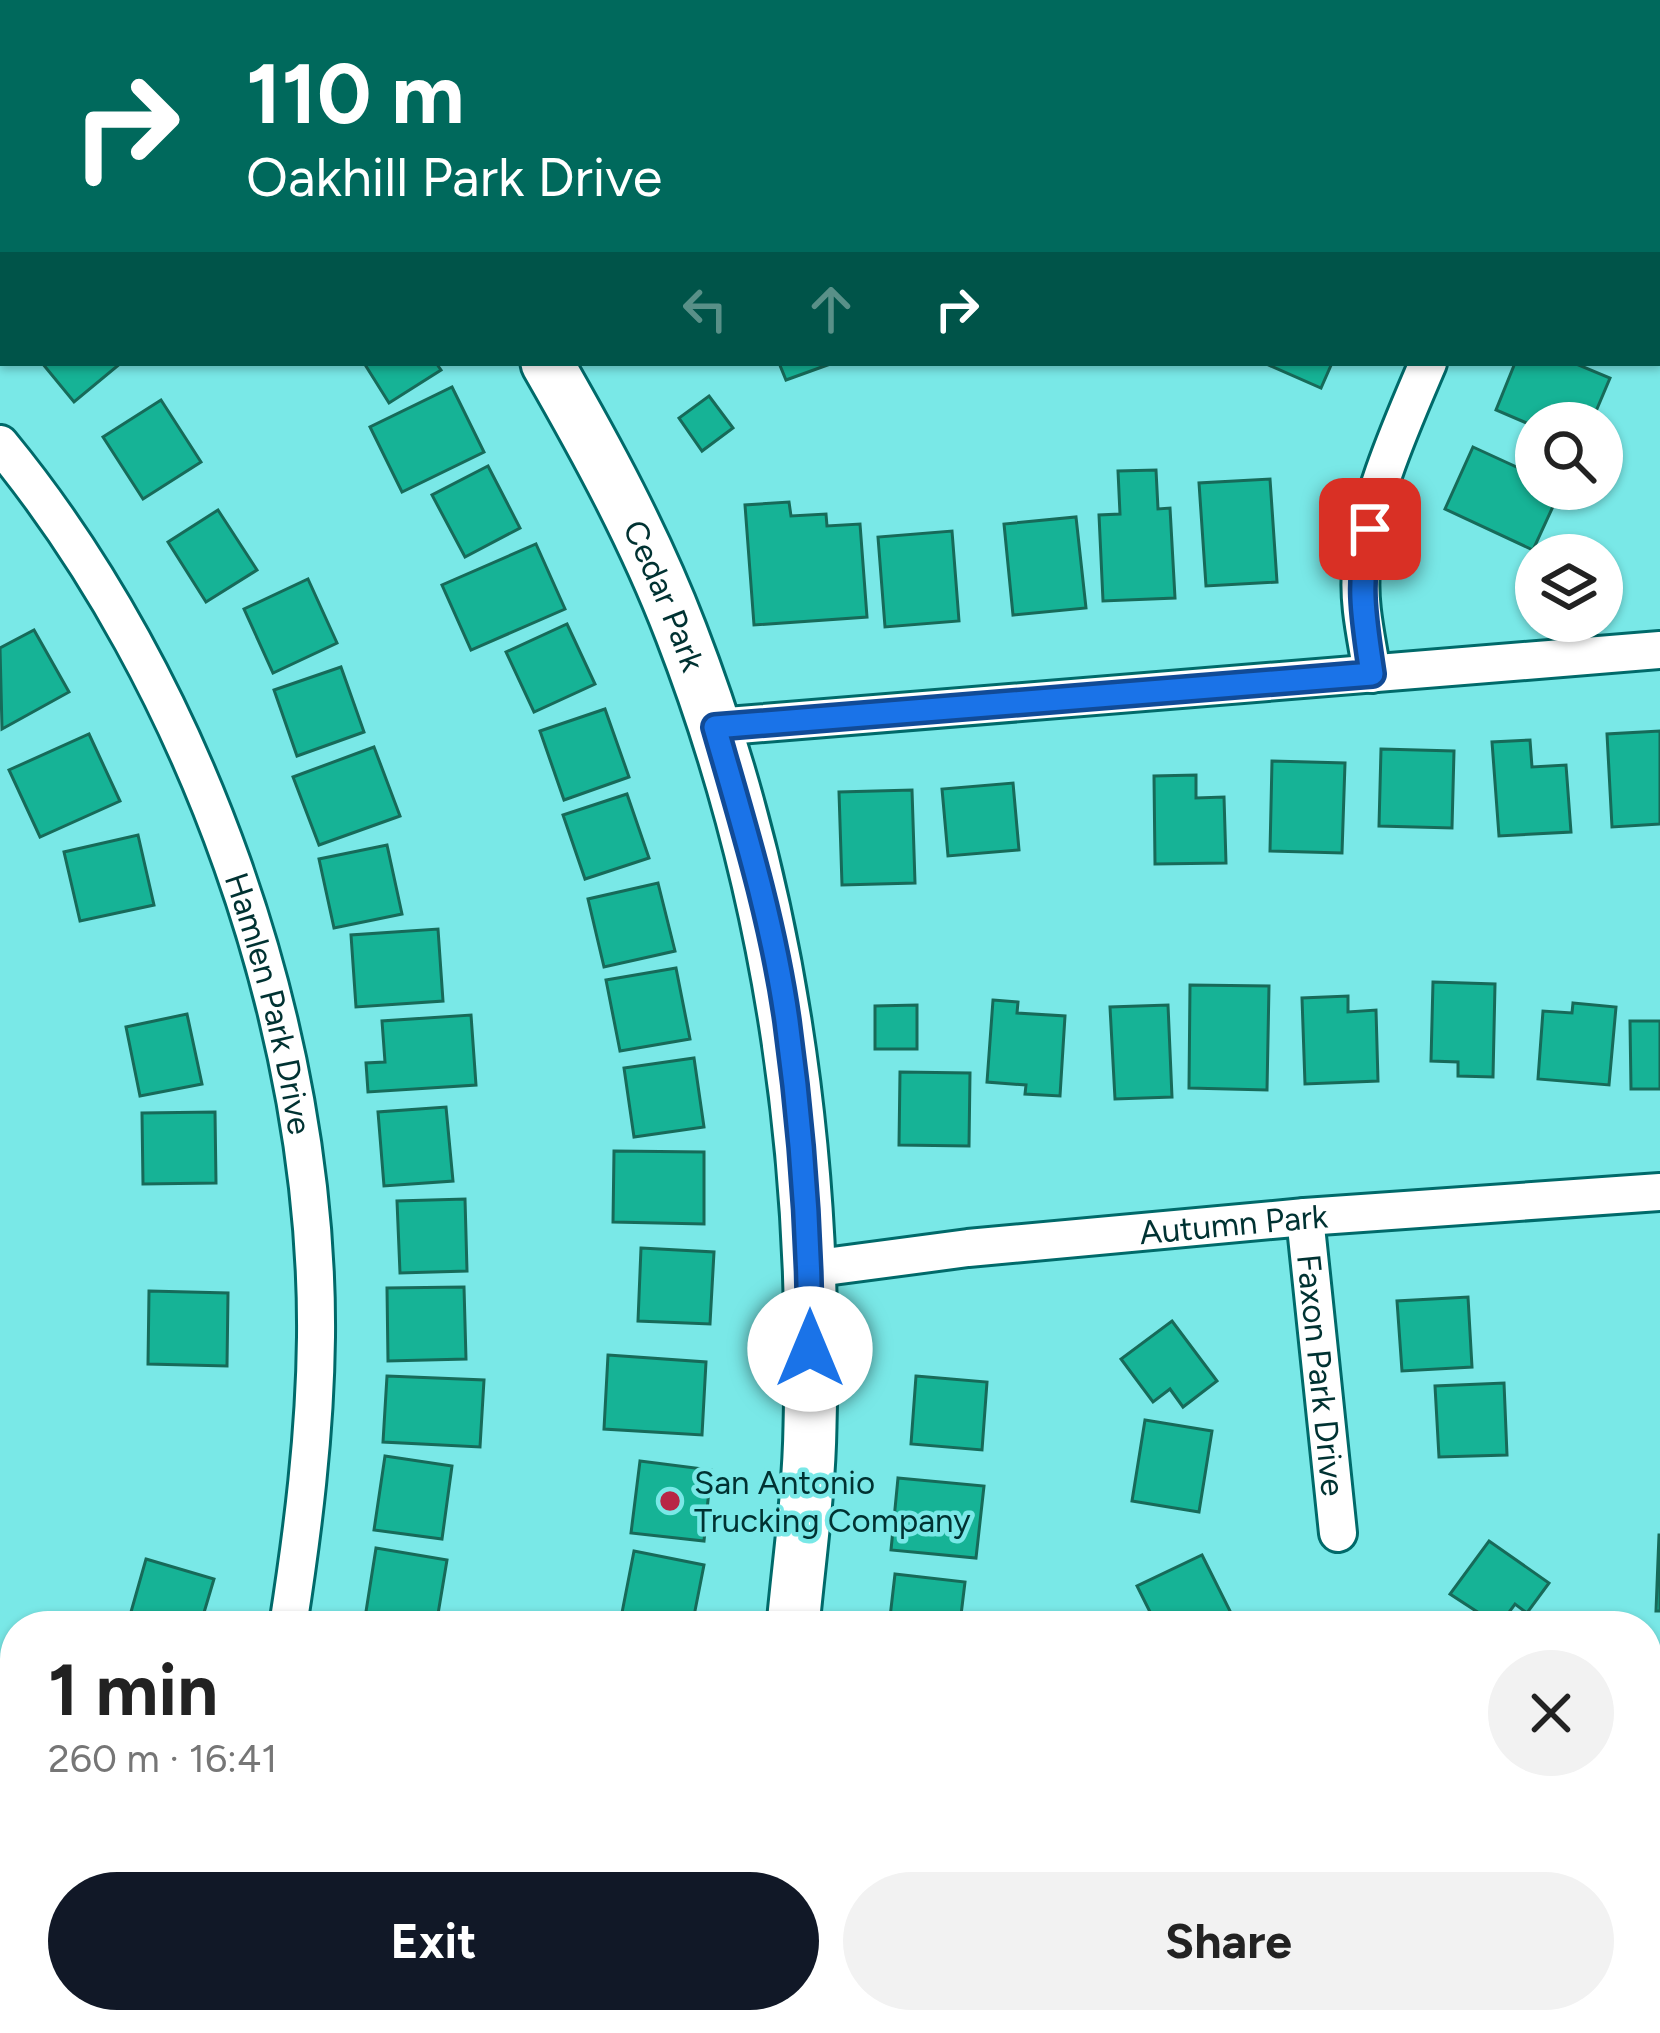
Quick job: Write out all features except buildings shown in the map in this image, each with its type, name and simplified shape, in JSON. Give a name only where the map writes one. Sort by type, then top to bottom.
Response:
[{"type":"street","name":"Cedar Park","points":[[549,366],[643,544],[680,630],[715,727],[764,904],[787,1018],[810,1269],[811,1430],[794,1611]]},
{"type":"street","points":[[1372,674],[1361,603],[1361,568],[1397,435],[1428,366]]},
{"type":"street","name":"Hamlen Park Drive","points":[[0,444],[30,480],[114,607],[184,742],[240,884],[281,1030],[307,1181],[316,1334],[309,1486],[290,1611]]},
{"type":"street","points":[[715,727],[1660,650]]},
{"type":"street","name":"Autumn Park","points":[[810,1269],[968,1248],[1305,1217],[1660,1192]]},
{"type":"street","name":"Faxon Park Drive","points":[[1305,1217],[1338,1533]]},
{"type":"place","name":"San Antonio Trucking Company","points":[[670,1501]]},
{"type":"route","points":[[810,1349],[809,1233],[787,1018],[764,904],[715,727],[1372,674],[1361,603],[1361,568],[1370,529]]}]
